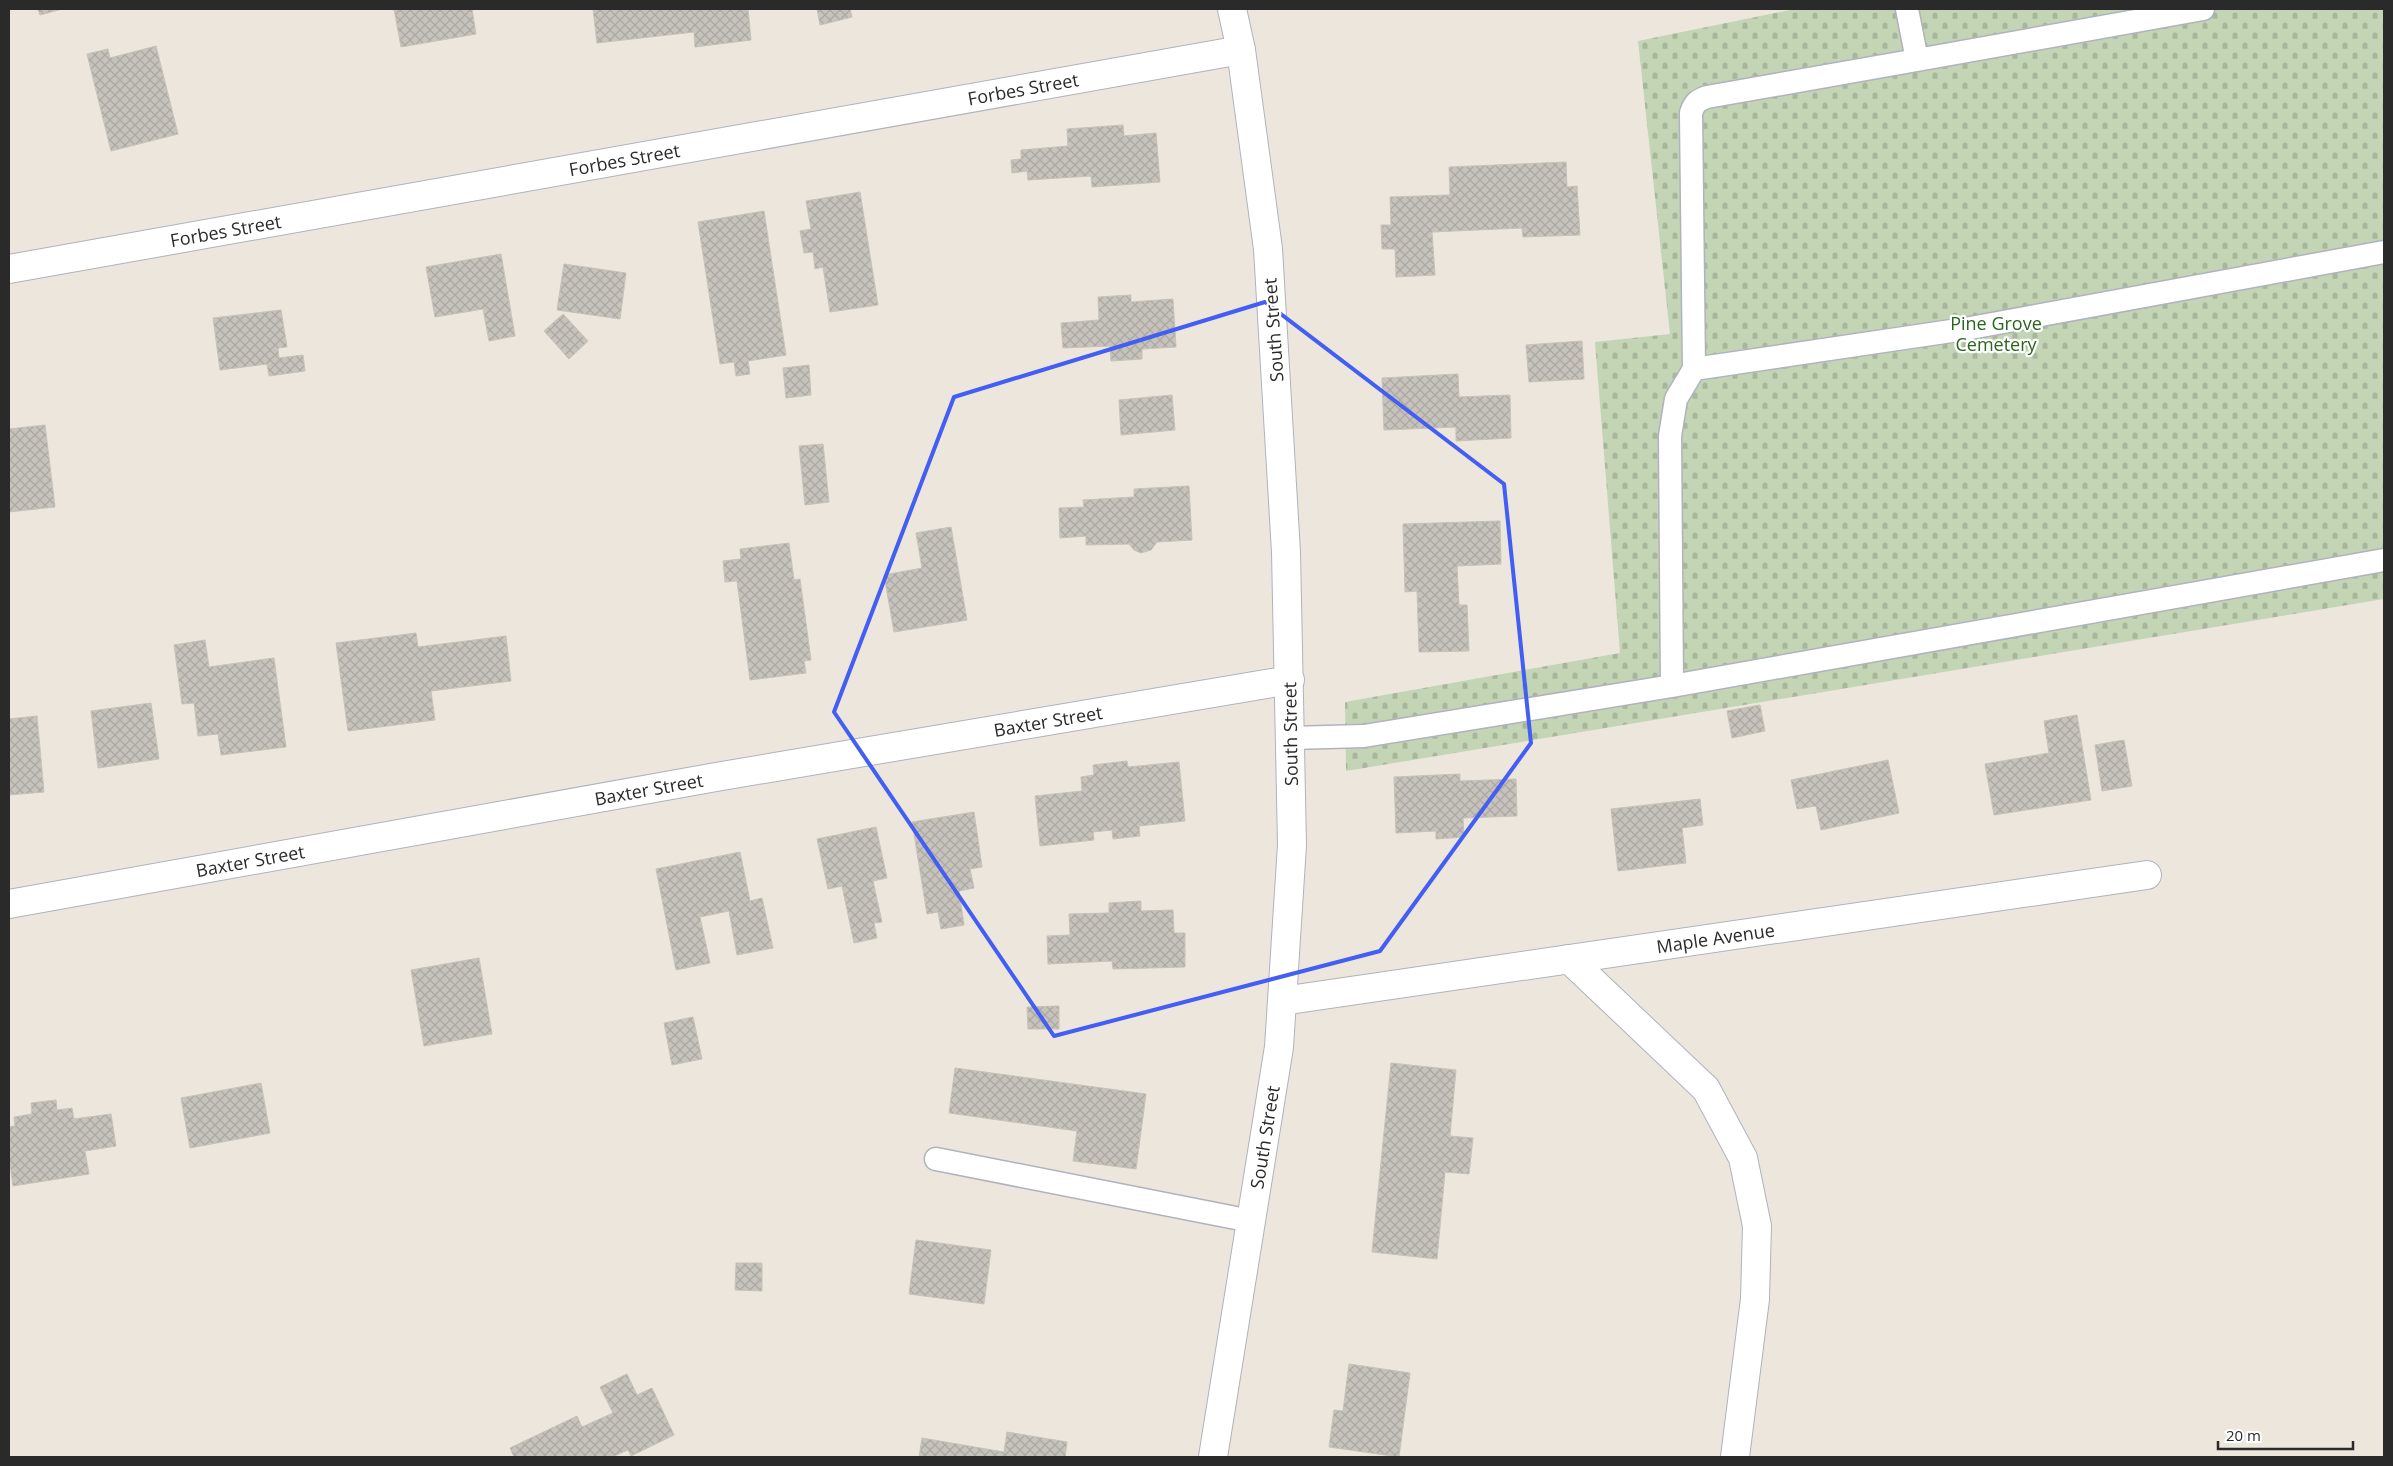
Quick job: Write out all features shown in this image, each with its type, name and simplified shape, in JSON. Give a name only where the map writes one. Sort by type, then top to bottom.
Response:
[{"type":"street","name":"South Street","points":[[1213,1457],[1279,1047],[1292,845],[1290,680],[1282,470],[1268,249],[1241,50],[1232,9]]},
{"type":"street","name":"Forbes Street","points":[[9,269],[1241,50]]},
{"type":"street","name":"Baxter Street","points":[[9,904],[716,777],[1290,680]]},
{"type":"street","name":"Maple Avenue","points":[[1282,1001],[2147,875]]},
{"type":"street","points":[[1569,959],[1706,1089],[1743,1158],[1757,1226],[1755,1299],[1735,1457]]},
{"type":"lane","points":[[1908,9],[1917,60]]},
{"type":"lane","points":[[1672,686],[1670,436],[1676,399],[1694,369],[1691,113],[1693,106],[1698,100],[1708,97],[2203,9]]},
{"type":"lane","points":[[1694,369],[1965,328],[2384,252]]},
{"type":"lane","points":[[1291,738],[1364,736],[1672,686],[2384,560]]},
{"type":"lane","points":[[936,1159],[1251,1221]]},
{"type":"highlighted area","points":[[1265,302],[1504,484],[1531,743],[1380,951],[1054,1036],[834,712],[954,397]]},
{"type":"green space","name":"Pine Grove Cemetery","points":[[1795,9],[2384,9],[2384,599],[1346,771],[1345,702],[1620,653],[1595,342],[1670,334],[1638,41]]},
{"type":"building","points":[[38,9],[62,9],[40,15]]},
{"type":"building","points":[[394,9],[472,9],[476,34],[401,47]]},
{"type":"building","points":[[593,9],[748,9],[751,40],[695,47],[694,32],[597,43]]},
{"type":"building","points":[[817,9],[850,9],[852,17],[820,25]]},
{"type":"building","points":[[156,46],[178,134],[111,151],[87,54],[108,49],[110,58]]},
{"type":"building","points":[[1123,125],[1124,136],[1156,133],[1160,182],[1092,187],[1091,176],[1028,180],[1027,171],[1012,173],[1011,160],[1021,159],[1021,150],[1068,146],[1067,129]]},
{"type":"building","points":[[1566,162],[1567,187],[1577,186],[1580,235],[1523,237],[1522,228],[1432,232],[1435,275],[1396,277],[1395,249],[1382,249],[1381,225],[1391,225],[1390,197],[1450,195],[1449,167]]},
{"type":"building","points":[[860,192],[878,305],[830,312],[823,267],[815,269],[813,252],[804,253],[800,231],[811,229],[806,201]]},
{"type":"building","points":[[764,211],[786,355],[748,361],[750,374],[736,376],[734,362],[720,364],[698,222]]},
{"type":"building","points":[[501,254],[515,336],[489,341],[483,309],[435,317],[426,267]]},
{"type":"building","points":[[564,264],[626,273],[620,319],[557,310]]},
{"type":"building","points":[[1131,295],[1131,302],[1173,299],[1176,347],[1142,349],[1142,359],[1111,361],[1110,346],[1063,348],[1061,323],[1099,320],[1098,297]]},
{"type":"building","points":[[281,310],[287,347],[278,348],[279,358],[303,355],[305,371],[269,376],[267,364],[220,370],[213,318]]},
{"type":"building","points":[[563,314],[588,341],[569,359],[544,331]]},
{"type":"building","points":[[1582,341],[1584,379],[1529,382],[1526,345]]},
{"type":"building","points":[[809,365],[811,395],[786,398],[783,368]]},
{"type":"building","points":[[1458,374],[1459,397],[1510,395],[1511,438],[1456,441],[1456,427],[1384,430],[1382,378]]},
{"type":"building","points":[[1172,395],[1175,430],[1121,435],[1119,400]]},
{"type":"building","points":[[45,425],[55,507],[9,512],[9,429]]},
{"type":"building","points":[[823,444],[829,502],[805,505],[799,446]]},
{"type":"building","points":[[1189,486],[1192,540],[1157,542],[1151,550],[1141,553],[1134,550],[1129,544],[1086,545],[1086,536],[1060,538],[1059,508],[1084,507],[1083,500],[1134,497],[1134,489]]},
{"type":"building","points":[[1500,521],[1501,564],[1457,566],[1459,605],[1467,605],[1469,651],[1419,652],[1417,591],[1405,592],[1403,524]]},
{"type":"building","points":[[951,527],[967,620],[894,632],[884,575],[922,568],[916,533]]},
{"type":"building","points":[[789,543],[794,580],[800,579],[811,660],[804,661],[806,673],[750,680],[737,581],[725,582],[723,561],[741,559],[740,549]]},
{"type":"building","points":[[416,633],[418,647],[506,636],[511,681],[431,691],[435,720],[348,731],[336,643]]},
{"type":"building","points":[[205,640],[209,667],[274,658],[286,747],[221,755],[218,734],[198,736],[194,703],[182,704],[174,645]]},
{"type":"building","points":[[151,703],[159,759],[98,768],[91,711]]},
{"type":"building","points":[[1760,705],[1765,731],[1732,738],[1727,711]]},
{"type":"building","points":[[2077,715],[2091,800],[1994,815],[1985,764],[2049,753],[2044,721]]},
{"type":"building","points":[[37,716],[44,792],[9,795],[9,719]]},
{"type":"building","points":[[2124,740],[2132,786],[2102,791],[2095,745]]},
{"type":"building","points":[[1888,760],[1899,813],[1821,830],[1816,806],[1797,809],[1791,780]]},
{"type":"building","points":[[1127,761],[1128,767],[1179,762],[1185,821],[1139,826],[1140,836],[1113,839],[1112,830],[1093,832],[1094,840],[1040,846],[1035,796],[1082,791],[1081,777],[1094,775],[1093,765]]},
{"type":"building","points":[[1460,774],[1460,781],[1516,779],[1517,816],[1463,818],[1464,837],[1436,839],[1436,831],[1396,833],[1394,777]]},
{"type":"building","points":[[1700,799],[1703,825],[1682,828],[1686,863],[1618,871],[1611,809]]},
{"type":"building","points":[[974,812],[982,867],[970,869],[974,888],[959,891],[964,925],[941,929],[938,912],[927,914],[912,822]]},
{"type":"building","points":[[876,827],[887,878],[873,881],[882,922],[874,923],[877,938],[854,943],[842,886],[828,889],[817,839]]},
{"type":"building","points":[[740,852],[750,901],[762,898],[773,948],[737,955],[729,911],[700,917],[710,963],[676,970],[656,869]]},
{"type":"building","points":[[1141,901],[1141,911],[1173,910],[1174,933],[1185,933],[1185,967],[1113,969],[1112,961],[1048,964],[1047,936],[1070,935],[1069,914],[1109,913],[1109,903]]},
{"type":"building","points":[[479,958],[492,1034],[424,1046],[411,970]]},
{"type":"building","points":[[1059,1006],[1059,1029],[1028,1029],[1027,1007]]},
{"type":"building","points":[[693,1017],[702,1059],[672,1065],[664,1023]]},
{"type":"building","points":[[1391,1063],[1456,1070],[1450,1136],[1473,1138],[1469,1174],[1445,1172],[1437,1259],[1372,1252]]},
{"type":"building","points":[[955,1068],[1146,1094],[1136,1169],[1073,1161],[1077,1131],[949,1113]]},
{"type":"building","points":[[261,1083],[270,1133],[190,1148],[181,1098]]},
{"type":"building","points":[[56,1100],[57,1110],[72,1108],[74,1119],[111,1114],[116,1146],[85,1151],[89,1174],[13,1186],[9,1156],[9,1127],[15,1126],[14,1117],[32,1114],[31,1103]]},
{"type":"building","points":[[916,1240],[991,1250],[984,1304],[909,1294]]},
{"type":"building","points":[[736,1263],[762,1263],[762,1291],[735,1290]]},
{"type":"building","points":[[1349,1364],[1410,1373],[1399,1457],[1329,1447],[1334,1410],[1343,1411]]},
{"type":"building","points":[[627,1374],[637,1395],[652,1388],[674,1435],[631,1456],[628,1450],[612,1457],[514,1457],[510,1448],[577,1416],[582,1427],[613,1413],[600,1387]]},
{"type":"building","points":[[1007,1432],[1067,1442],[1065,1457],[919,1457],[922,1438],[1004,1452]]}]
